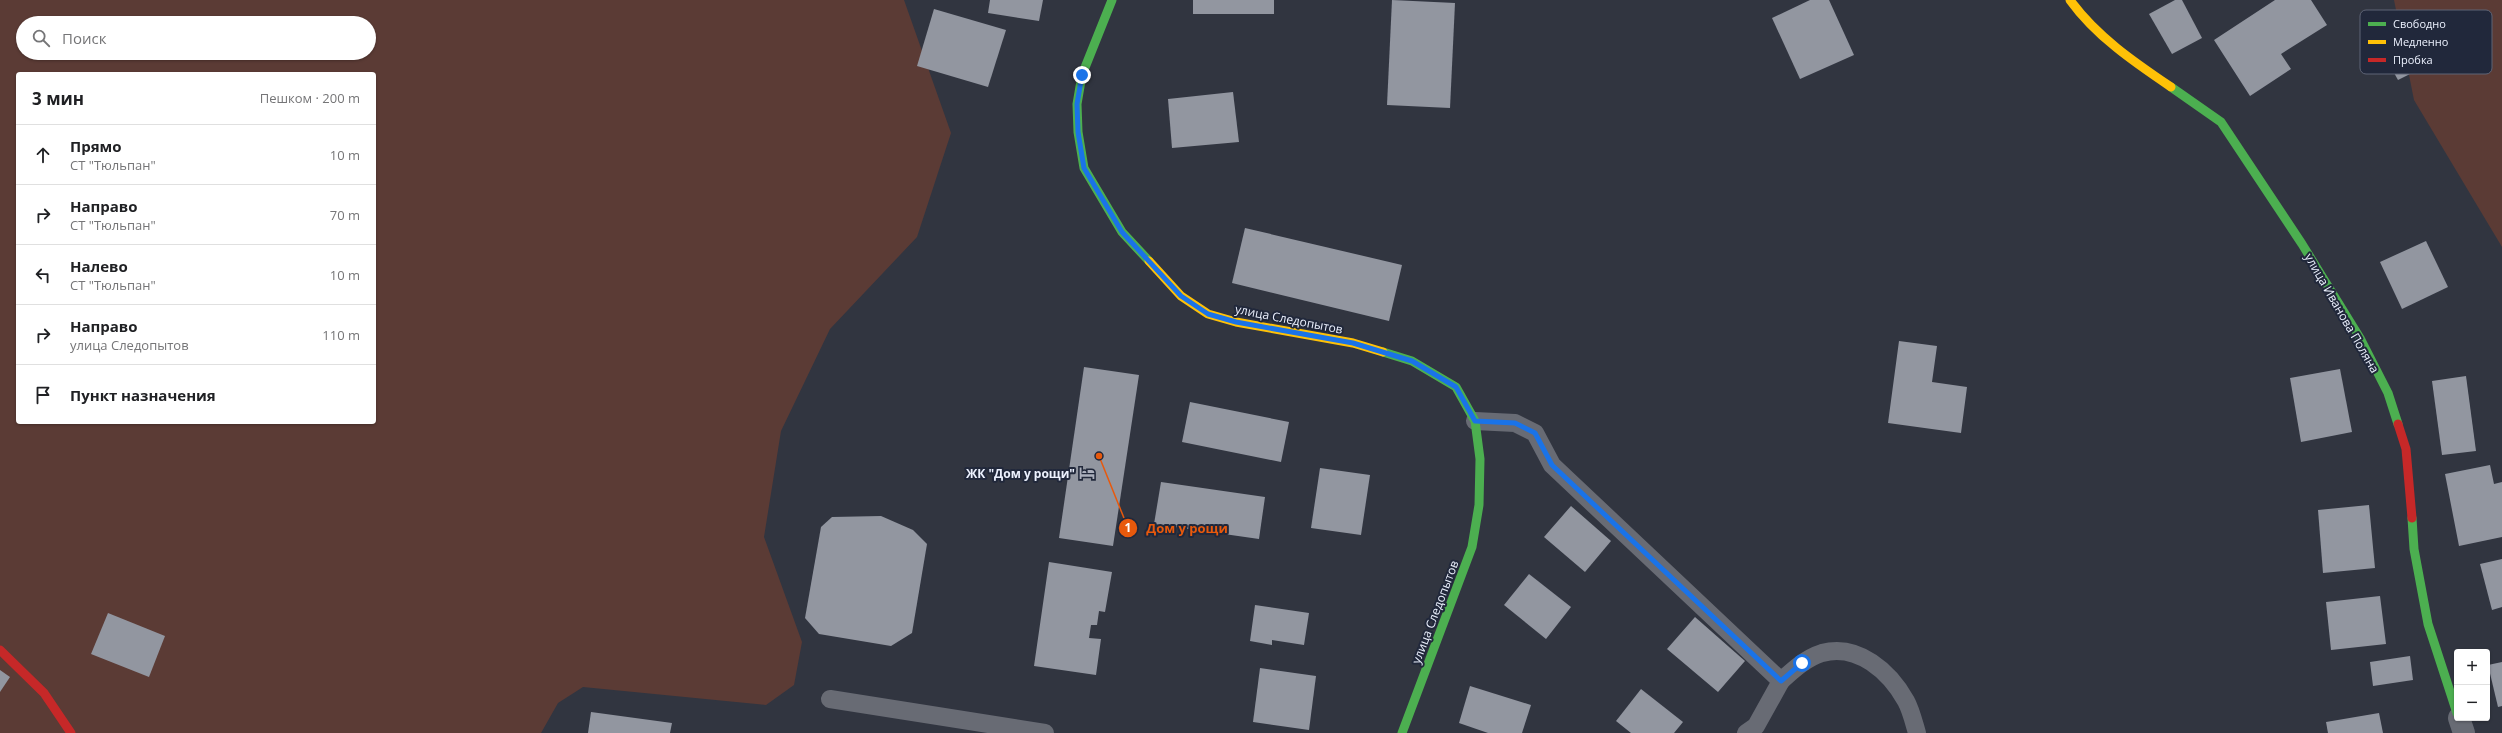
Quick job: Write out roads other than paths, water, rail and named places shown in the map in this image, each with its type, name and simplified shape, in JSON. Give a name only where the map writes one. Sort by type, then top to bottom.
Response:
[{"type":"street","name":"улица Следопытов","points":[[1112,0],[1096,36],[1082,75],[1077,104],[1078,125],[1084,168],[1122,232],[1181,296],[1208,314],[1236,322],[1353,343],[1412,361],[1456,387],[1475,421],[1480,459],[1480,505],[1472,546],[1402,733]]},
{"type":"street","name":"улица Иванова Поляна","points":[[2070,0],[2078,11],[2122,53],[2221,122],[2302,244],[2360,338],[2388,393],[2406,449],[2414,549],[2427,617],[2454,703]]},
{"type":"street","points":[[0,650],[44,693],[71,733]]},
{"type":"street","points":[[2460,721],[2464,733]]},
{"type":"lane","points":[[1475,421],[1515,423],[1535,433],[1552,465],[1781,681]]},
{"type":"lane","points":[[1746,733],[1756,726],[1781,681],[1802,663],[1822,653],[1847,652],[1868,659],[1882,670],[1906,701],[1917,733]]},
{"type":"lane","points":[[830,698],[1045,733]]},
{"type":"place","name":"Дом у рощи","points":[[1099,456]]},
{"type":"place","name":"ЖК \"Дом у рощи\"","points":[[1087,473]]}]
